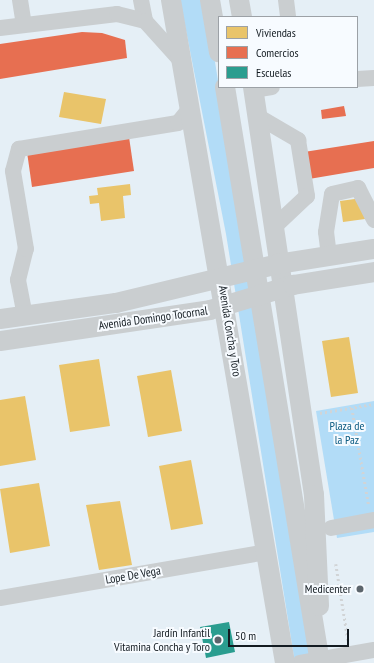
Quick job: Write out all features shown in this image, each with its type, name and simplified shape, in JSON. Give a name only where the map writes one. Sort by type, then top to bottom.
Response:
[{"type":"main road","name":"Avenida Concha y Toro","points":[[171,0],[222,279],[285,663]]},
{"type":"main road","points":[[210,0],[218,45]]},
{"type":"main road","points":[[215,25],[218,0]]},
{"type":"main road","points":[[239,0],[242,16]]},
{"type":"main road","points":[[225,88],[258,298],[320,661]]},
{"type":"main road","points":[[259,88],[257,116],[274,227],[281,288],[318,526],[320,575],[316,638]]},
{"type":"main road","name":"Avenida Domingo Tocornal","points":[[0,319],[116,303],[222,279],[278,264],[374,249]]},
{"type":"main road","name":"Avenida Domingo Tocornal","points":[[0,341],[226,307],[258,298],[281,288],[374,272]]},
{"type":"street","points":[[20,0],[24,24]]},
{"type":"street","points":[[141,0],[145,21],[182,62]]},
{"type":"street","points":[[286,0],[288,16]]},
{"type":"street","points":[[0,28],[104,14],[145,21]]},
{"type":"street","points":[[358,79],[374,78]]},
{"type":"street","points":[[25,316],[18,280],[26,249],[13,171],[19,149],[178,123],[190,108]]},
{"type":"street","points":[[257,116],[298,140],[307,196]]},
{"type":"street","points":[[274,227],[307,196],[332,194],[358,188],[374,220]]},
{"type":"street","points":[[329,256],[326,232],[332,194]]},
{"type":"street","points":[[331,528],[373,520]]},
{"type":"street","name":"Lope De Vega","points":[[0,598],[266,552]]},
{"type":"street","points":[[300,663],[320,661],[374,650]]},
{"type":"path","points":[[313,414],[374,404]]},
{"type":"path","points":[[352,408],[373,520]]},
{"type":"green space","points":[[180,0],[205,0],[312,663],[295,663],[226,234]]},
{"type":"green space","name":"Plaza de la Paz","points":[[374,401],[374,532],[337,538],[316,411]]},
{"type":"building: Viviendas","points":[[64,92],[106,99],[101,124],[59,117]]},
{"type":"building: Viviendas","points":[[130,184],[131,195],[123,196],[125,218],[101,221],[99,203],[90,204],[89,196],[98,195],[97,188]]},
{"type":"building: Viviendas","points":[[362,198],[365,219],[343,222],[340,201]]},
{"type":"building: Viviendas","points":[[349,337],[358,393],[331,397],[322,341]]},
{"type":"building: Viviendas","points":[[99,359],[110,426],[70,432],[59,365]]},
{"type":"building: Viviendas","points":[[171,370],[182,431],[148,437],[137,376]]},
{"type":"building: Viviendas","points":[[25,396],[36,460],[0,466],[0,400]]},
{"type":"building: Viviendas","points":[[191,460],[203,524],[171,530],[159,466]]},
{"type":"building: Viviendas","points":[[39,483],[50,546],[10,553],[0,489]]},
{"type":"building: Viviendas","points":[[120,501],[132,565],[99,570],[86,505]]},
{"type":"building: Comercios","points":[[82,32],[102,33],[125,40],[127,58],[0,79],[0,44]]},
{"type":"building: Comercios","points":[[344,106],[346,116],[322,119],[321,110]]},
{"type":"building: Comercios","points":[[129,137],[134,171],[32,187],[27,152]]},
{"type":"building: Comercios","points":[[374,141],[374,168],[309,179],[304,152]]},
{"type":"building: Escuelas","name":"Jardín Infantil Vitamina Concha y Toro","points":[[229,622],[235,652],[206,658],[200,627]]},
{"type":"place","name":"Medicenter","points":[[360,589]]},
{"type":"place","name":"Jardín Infantil Vitamina Concha y Toro","points":[[218,640]]}]
